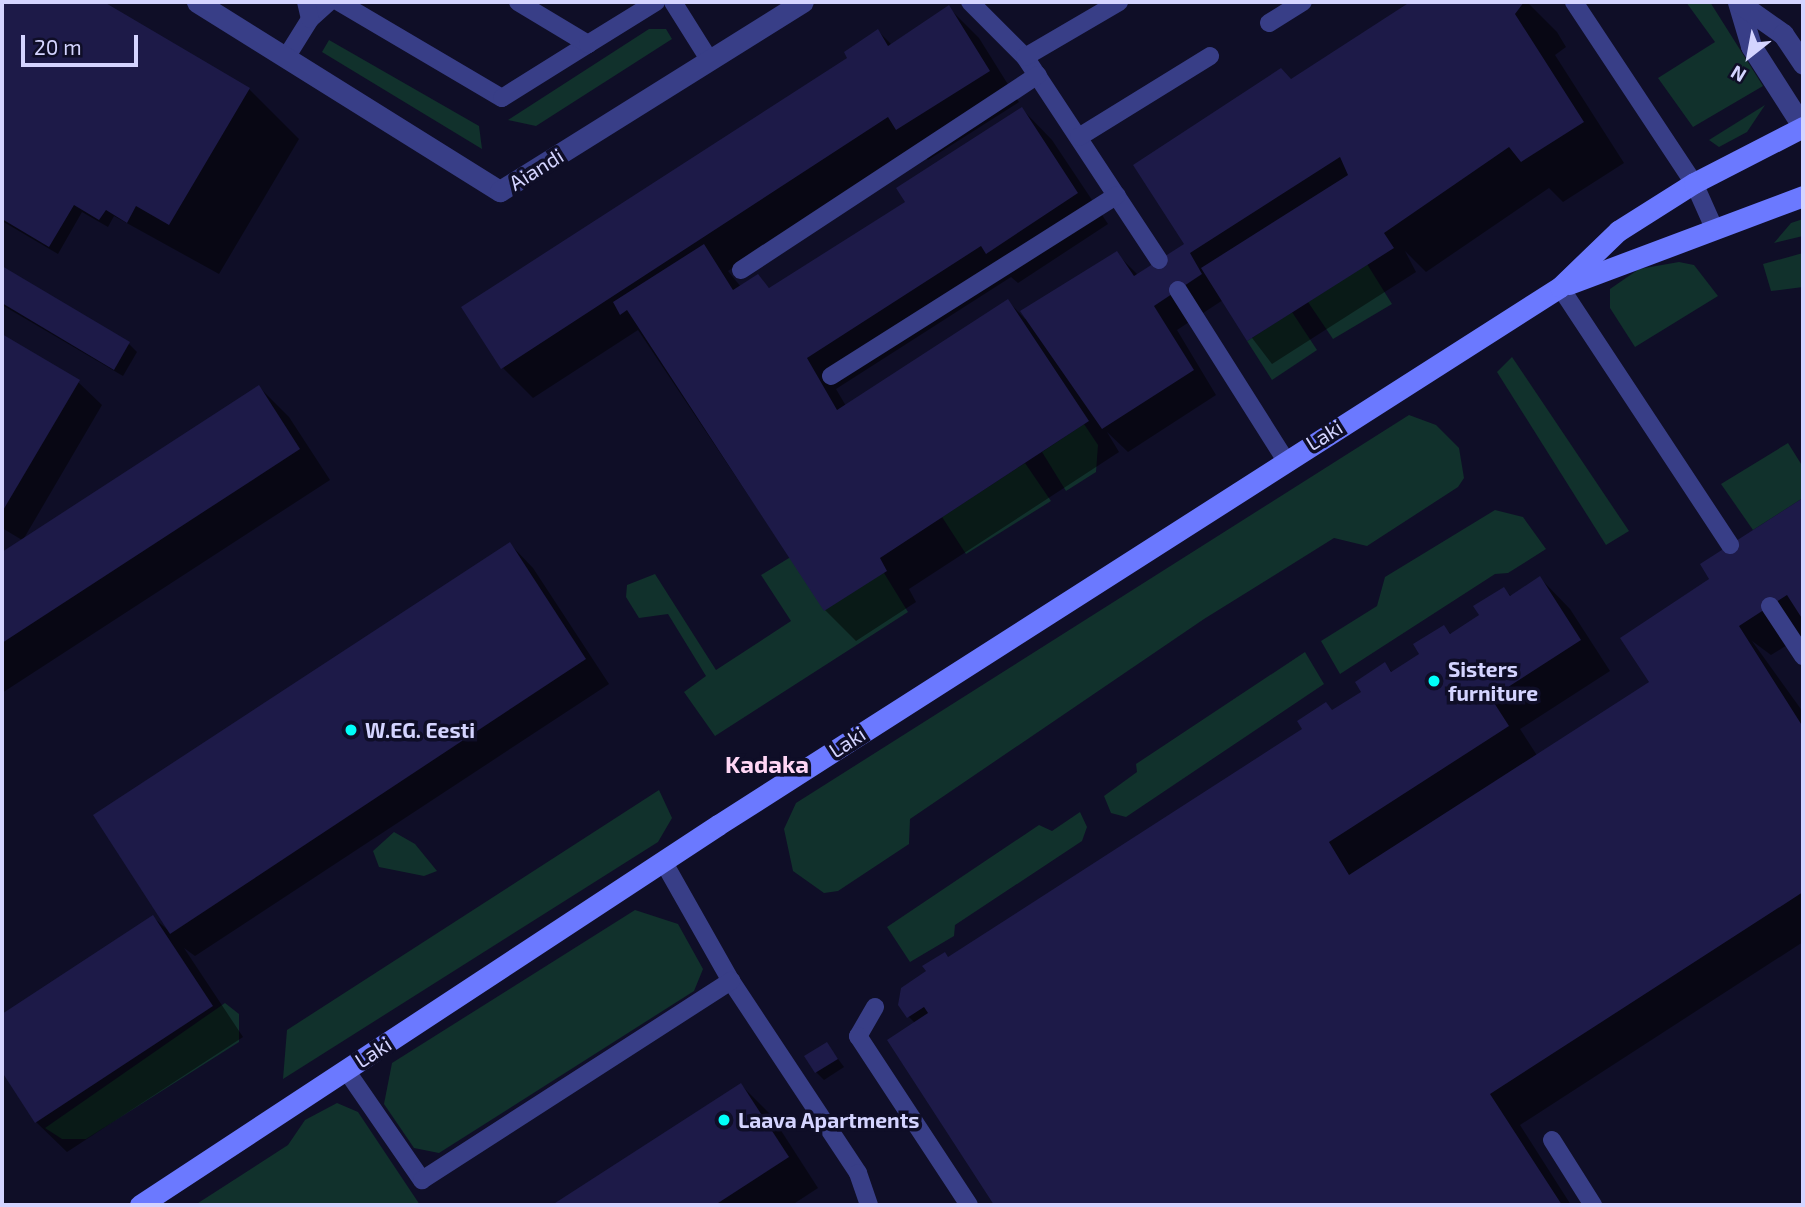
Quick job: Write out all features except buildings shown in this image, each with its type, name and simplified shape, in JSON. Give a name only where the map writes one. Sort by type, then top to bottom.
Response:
[{"type":"street","name":"Aiandi","points":[[197,2],[500,191],[803,2]]},
{"type":"street","points":[[1738,2],[1783,34],[1803,64]]},
{"type":"street","points":[[1738,2],[1751,46],[1803,127]]},
{"type":"street","name":"Laki","points":[[1560,287],[1618,232],[1694,183],[1803,127]]},
{"type":"street","name":"Laki","points":[[140,1205],[663,860],[1285,459],[1560,287],[1803,196]]},
{"type":"lane","points":[[287,56],[308,10],[330,2]]},
{"type":"lane","points":[[339,2],[502,98],[656,2]]},
{"type":"lane","points":[[518,2],[588,44]]},
{"type":"lane","points":[[673,2],[710,61]]},
{"type":"lane","points":[[970,2],[1025,57],[1159,260]]},
{"type":"lane","points":[[1025,57],[1119,2]]},
{"type":"lane","points":[[1269,23],[1303,2]]},
{"type":"lane","points":[[1574,2],[1694,183],[1714,228]]},
{"type":"lane","points":[[1079,136],[1210,56]]},
{"type":"lane","points":[[741,270],[1038,75]]},
{"type":"lane","points":[[831,376],[1117,195]]},
{"type":"lane","points":[[1560,287],[1730,545]]},
{"type":"lane","points":[[1178,290],[1285,459]]},
{"type":"lane","points":[[1770,606],[1803,656]]},
{"type":"lane","points":[[663,860],[731,981],[858,1174],[869,1205]]},
{"type":"lane","points":[[346,1070],[422,1180],[731,981]]},
{"type":"lane","points":[[875,1007],[858,1036],[969,1205]]},
{"type":"lane","points":[[1552,1140],[1593,1205]]},
{"type":"green space","points":[[1686,2],[1710,2],[1763,86],[1693,127],[1658,78],[1715,42]]},
{"type":"green space","points":[[649,29],[666,29],[672,39],[536,126],[508,120]]},
{"type":"green space","points":[[329,40],[479,126],[482,149],[322,52]]},
{"type":"green space","points":[[1765,105],[1747,132],[1719,147],[1709,140]]},
{"type":"green space","points":[[1803,219],[1803,236],[1774,243],[1791,223]]},
{"type":"green space","points":[[1803,253],[1803,287],[1771,291],[1763,264]]},
{"type":"green space","points":[[1679,262],[1694,265],[1718,296],[1635,347],[1610,308],[1610,289],[1639,269]]},
{"type":"green space","points":[[1367,264],[1392,304],[1333,339],[1308,302]]},
{"type":"green space","points":[[1292,312],[1317,350],[1272,380],[1247,341]]},
{"type":"green space","points":[[1512,357],[1629,531],[1606,545],[1497,372]]},
{"type":"green space","points":[[1409,415],[1436,425],[1459,448],[1464,478],[1458,487],[1367,546],[1334,538],[1204,619],[910,819],[909,844],[838,891],[824,893],[793,871],[784,829],[796,803]]},
{"type":"green space","points":[[1084,424],[1098,445],[1096,472],[1066,491],[1042,452]]},
{"type":"green space","points":[[1788,443],[1803,467],[1803,498],[1753,530],[1721,484]]},
{"type":"green space","points":[[1025,463],[1051,501],[966,554],[942,517]]},
{"type":"green space","points":[[1495,510],[1523,517],[1546,549],[1508,573],[1495,574],[1340,674],[1321,641],[1377,606],[1385,577]]},
{"type":"green space","points":[[789,558],[884,573],[908,612],[715,736],[684,692],[706,676],[668,614],[639,618],[626,597],[627,585],[655,574],[716,670],[791,621],[761,575]]},
{"type":"green space","points":[[1305,652],[1324,684],[1126,817],[1111,813],[1104,796],[1137,772],[1136,764]]},
{"type":"green space","points":[[659,790],[672,818],[658,842],[283,1079],[287,1030]]},
{"type":"green space","points":[[1080,812],[1087,827],[1082,841],[955,925],[954,936],[910,962],[887,927],[1039,825],[1052,831]]},
{"type":"green space","points":[[394,832],[415,844],[437,871],[424,876],[379,867],[373,851]]},
{"type":"green space","points":[[635,910],[678,924],[703,969],[694,991],[439,1153],[414,1148],[384,1104],[392,1063]]},
{"type":"green space","points":[[225,1003],[239,1014],[239,1042],[86,1139],[62,1139],[45,1128]]},
{"type":"green space","points":[[337,1103],[358,1112],[420,1205],[195,1205],[288,1145],[305,1120]]},
{"type":"place","name":"Sisters furniture","points":[[1434,681]]},
{"type":"place","name":"W.EG. Eesti","points":[[351,730]]},
{"type":"place","name":"Laava Apartments","points":[[724,1120]]},
{"type":"district","name":"Kadaka","points":[[767,764]]}]
